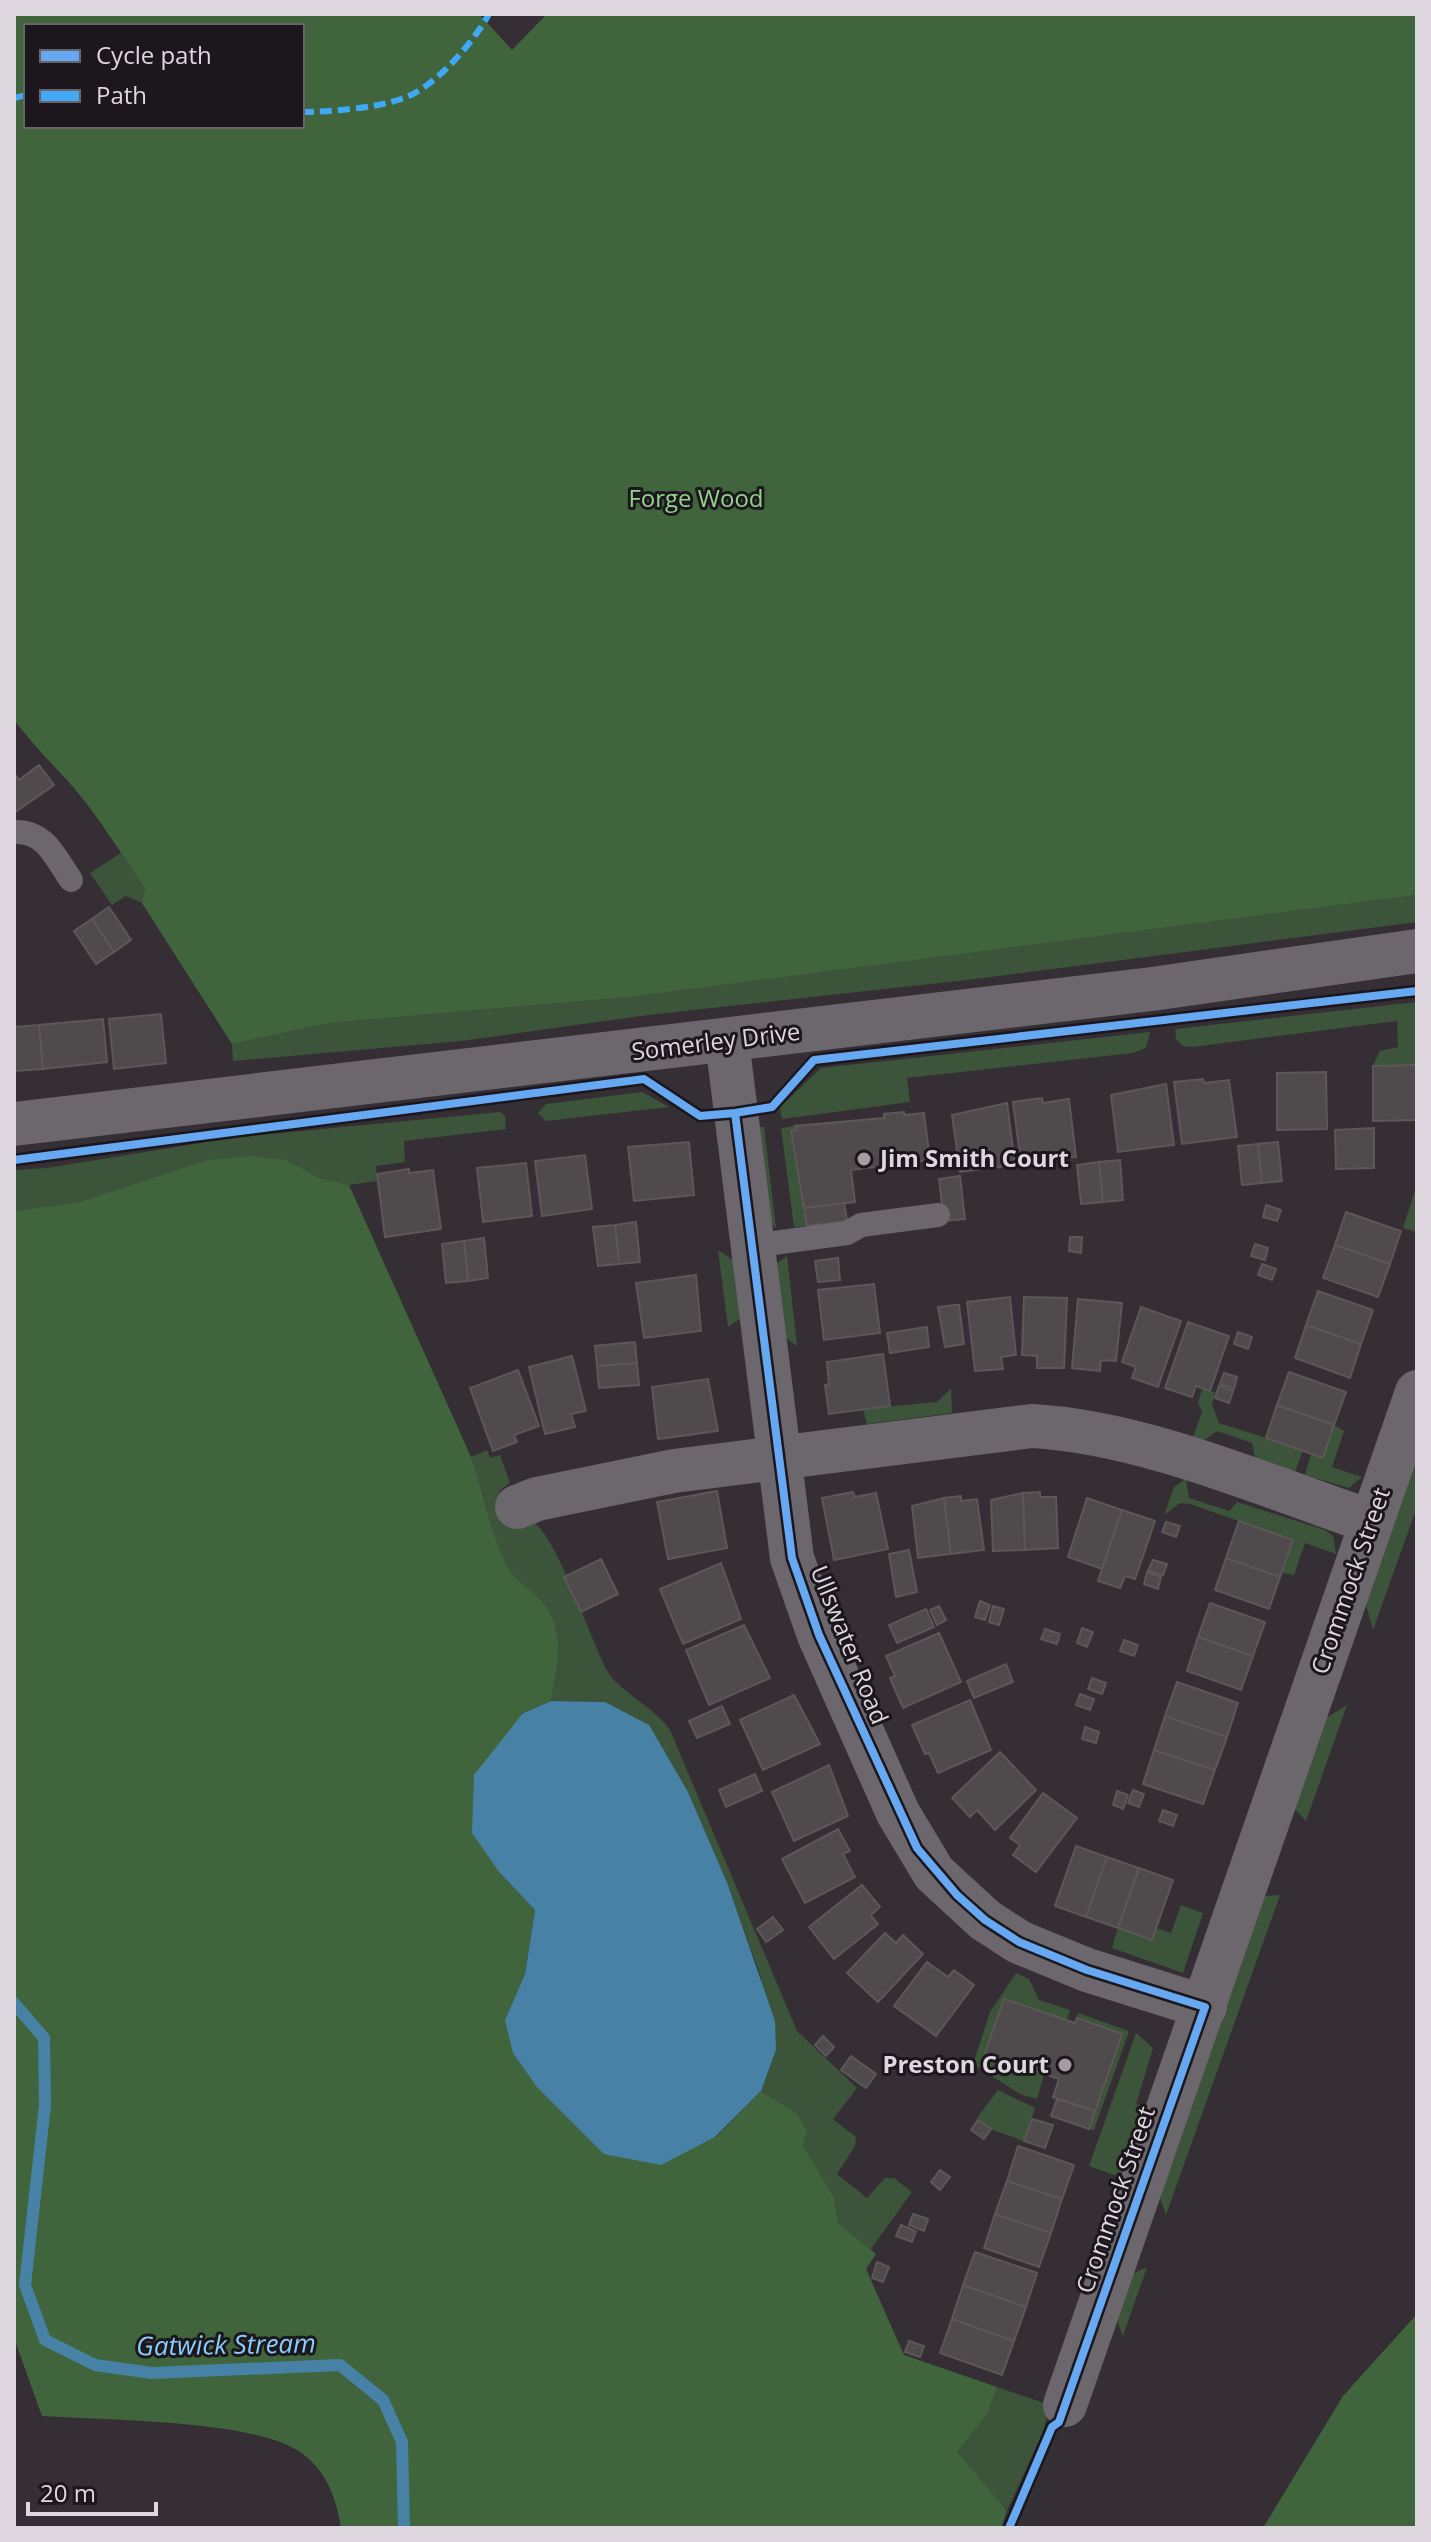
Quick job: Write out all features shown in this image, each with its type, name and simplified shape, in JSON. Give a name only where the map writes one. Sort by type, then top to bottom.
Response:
[{"type":"street","name":"Somerley Drive","points":[[14,1124],[1152,989],[1417,951]]},
{"type":"street","name":"Ullswater Road","points":[[727,1041],[792,1558],[805,1599],[898,1813],[934,1873],[985,1920],[1019,1942],[1087,1970],[1205,2007]]},
{"type":"street","name":"Crommock Street","points":[[1065,2405],[1417,1392]]},
{"type":"street","points":[[517,1507],[626,1480],[777,1456],[1001,1427],[1072,1428],[1118,1437],[1372,1522]]},
{"type":"lane","points":[[14,832],[34,833],[42,838],[71,880]]},
{"type":"lane","points":[[752,1246],[847,1233],[861,1225],[938,1215]]},
{"type":"green space","name":"Forge Wood","points":[[14,14],[479,14],[512,50],[547,14],[1417,14],[1417,895],[630,997],[329,1023],[232,1044],[142,903],[145,889],[78,793],[14,720]]},
{"type":"green space","points":[[121,853],[145,889],[142,903],[126,896],[112,905],[90,873]]},
{"type":"green space","points":[[1417,895],[1417,922],[967,980],[648,1015],[461,1041],[233,1061],[232,1044],[329,1023],[630,997]]},
{"type":"green space","points":[[1417,1002],[1417,1065],[1373,1066],[1380,1051],[1398,1047],[1397,1021],[1192,1047],[1183,1046],[1176,1039],[1175,1029]]},
{"type":"green space","points":[[1150,1032],[1146,1048],[1133,1053],[907,1078],[910,1102],[782,1119],[780,1107],[821,1068]]},
{"type":"green space","points":[[642,1092],[669,1107],[546,1121],[538,1113],[546,1104]]},
{"type":"green space","points":[[500,1112],[505,1116],[506,1129],[404,1141],[405,1162],[376,1166],[377,1181],[349,1185],[320,1178],[286,1160],[172,1173],[79,1202],[14,1211],[14,1170],[47,1168],[237,1137]]},
{"type":"green space","points":[[795,1126],[796,1130],[791,1131],[794,1157],[798,1157],[807,1226],[794,1227],[781,1128]]},
{"type":"green space","points":[[754,1127],[764,1127],[776,1228],[764,1216]]},
{"type":"green space","points":[[250,1156],[286,1160],[320,1178],[349,1185],[471,1457],[506,1563],[548,1609],[553,1620],[558,1654],[551,1701],[522,1713],[500,1873],[535,1910],[525,1974],[505,2020],[716,2137],[761,2091],[796,2113],[807,2131],[803,2145],[834,2197],[839,2224],[876,2254],[866,2269],[904,2355],[997,2387],[988,2413],[957,2452],[1007,2511],[1001,2528],[341,2528],[333,2494],[322,2474],[307,2457],[275,2440],[174,2423],[42,2416],[14,2338],[14,1211],[79,1202],[208,1160]]},
{"type":"green space","points":[[1417,1184],[1417,1232],[1403,1228]]},
{"type":"green space","points":[[718,1250],[736,1262],[740,1319],[728,1327]]},
{"type":"green space","points":[[787,1256],[797,1346],[783,1336],[776,1264]]},
{"type":"green space","points":[[951,1388],[952,1413],[867,1424],[863,1409],[937,1402]]},
{"type":"green space","points":[[1202,1389],[1215,1392],[1212,1404],[1219,1423],[1303,1450],[1295,1472],[1255,1457],[1252,1443],[1217,1431],[1203,1441],[1193,1437],[1202,1412],[1198,1403]]},
{"type":"green space","points":[[1334,1425],[1344,1431],[1332,1467],[1362,1477],[1349,1488],[1305,1475],[1311,1454],[1323,1457]]},
{"type":"green space","points":[[487,1450],[490,1458],[500,1455],[510,1483],[499,1491],[517,1523],[531,1520],[552,1546],[608,1672],[670,1730],[797,2031],[857,2088],[833,2119],[856,2137],[855,2146],[837,2174],[867,2198],[885,2178],[894,2178],[912,2192],[871,2249],[876,2254],[839,2224],[834,2197],[803,2145],[796,2113],[761,2091],[776,2050],[760,1975],[728,1885],[688,1792],[605,1702],[551,1701],[558,1654],[556,1631],[548,1609],[510,1570],[500,1550],[471,1457]]},
{"type":"green space","points":[[1417,1457],[1417,1507],[1373,1630],[1366,1605]]},
{"type":"green space","points":[[1186,1479],[1189,1498],[1229,1511],[1237,1502],[1325,1530],[1333,1536],[1336,1554],[1305,1543],[1294,1575],[1282,1573],[1293,1540],[1190,1504],[1180,1503],[1164,1515],[1174,1487]]},
{"type":"green space","points":[[1347,1705],[1306,1821],[1294,1808],[1324,1719]]},
{"type":"green space","points":[[1280,1895],[1166,2215],[1160,2198],[1259,1903],[1265,1896]]},
{"type":"green space","points":[[1181,1905],[1203,1913],[1183,1973],[1112,1948],[1118,1928],[1156,1928],[1171,1933]]},
{"type":"green space","points":[[1016,1973],[1029,1979],[1039,2000],[1070,2010],[1067,2020],[1004,1999],[985,2053],[1044,2075],[1037,2099],[1020,2094],[973,2064],[990,2012]]},
{"type":"green space","points":[[1078,2013],[1129,2031],[1094,2130],[1089,2129],[1121,2035],[1077,2018]]},
{"type":"green space","points":[[1136,2033],[1153,2048],[1136,2104],[1147,2108],[1125,2171],[1117,2176],[1089,2166]]},
{"type":"green space","points":[[998,2090],[1035,2108],[1024,2141],[993,2130],[977,2118]]},
{"type":"green space","points":[[1147,2267],[1123,2336],[1116,2318],[1124,2278]]},
{"type":"green space","points":[[1417,2314],[1417,2528],[1263,2528],[1343,2396]]},
{"type":"green space","points":[[997,2387],[1050,2405],[1043,2432],[1007,2511],[956,2453],[988,2413]]},
{"type":"water","points":[[551,1701],[605,1702],[649,1725],[688,1792],[728,1885],[775,2021],[776,2050],[761,2091],[715,2137],[661,2165],[604,2154],[537,2087],[513,2053],[505,2020],[525,1974],[535,1910],[500,1873],[472,1833],[474,1775],[523,1713]]},
{"type":"building","points":[[39,765],[54,785],[14,813],[14,773],[19,780]]},
{"type":"building","points":[[109,907],[131,940],[114,952],[92,919]]},
{"type":"building","points":[[92,919],[114,952],[96,964],[74,931]]},
{"type":"building","points":[[161,1014],[166,1063],[114,1069],[109,1019]]},
{"type":"building","points":[[103,1019],[107,1062],[43,1069],[39,1025]]},
{"type":"building","points":[[39,1025],[43,1069],[14,1071],[14,1027]]},
{"type":"building","points":[[1417,1065],[1417,1120],[1373,1121],[1373,1066]]},
{"type":"building","points":[[1326,1072],[1327,1129],[1277,1130],[1277,1073]]},
{"type":"building","points":[[1203,1079],[1204,1083],[1229,1080],[1237,1137],[1182,1144],[1174,1082]]},
{"type":"building","points":[[1166,1084],[1174,1145],[1118,1152],[1111,1095]]},
{"type":"building","points":[[1042,1098],[1043,1103],[1069,1099],[1076,1157],[1021,1163],[1013,1102]]},
{"type":"building","points":[[1007,1103],[1015,1165],[960,1172],[952,1115]]},
{"type":"building","name":"Jim Smith Court","points":[[904,1112],[904,1115],[924,1113],[930,1160],[851,1170],[855,1202],[804,1208],[791,1131],[796,1130],[795,1126],[884,1118],[884,1114]]},
{"type":"building","points":[[1374,1128],[1374,1168],[1336,1169],[1335,1130]]},
{"type":"building","points":[[689,1142],[694,1195],[634,1201],[628,1147]]},
{"type":"building","points":[[1278,1142],[1282,1181],[1262,1183],[1258,1144]]},
{"type":"building","points":[[1258,1144],[1262,1183],[1242,1185],[1238,1146]]},
{"type":"building","points":[[585,1155],[592,1209],[542,1216],[535,1161]]},
{"type":"building","points":[[1120,1160],[1123,1200],[1103,1202],[1099,1162]]},
{"type":"building","points":[[1099,1162],[1103,1202],[1081,1204],[1077,1165]]},
{"type":"building","points":[[526,1163],[532,1216],[483,1222],[477,1168]]},
{"type":"building","points":[[409,1169],[409,1173],[433,1170],[441,1229],[385,1237],[377,1174]]},
{"type":"building","points":[[960,1176],[965,1219],[944,1221],[939,1179]]},
{"type":"building","points":[[844,1203],[847,1221],[807,1226],[804,1208]]},
{"type":"building","points":[[1266,1205],[1281,1210],[1277,1221],[1263,1217]]},
{"type":"building","points":[[1346,1212],[1401,1231],[1390,1264],[1335,1245]]},
{"type":"building","points":[[636,1222],[640,1262],[619,1264],[615,1225]]},
{"type":"building","points":[[615,1225],[619,1264],[598,1266],[593,1227]]},
{"type":"building","points":[[1070,1237],[1082,1237],[1081,1253],[1069,1251]]},
{"type":"building","points":[[484,1238],[488,1278],[468,1281],[464,1241]]},
{"type":"building","points":[[464,1241],[468,1281],[446,1283],[442,1244]]},
{"type":"building","points":[[1255,1244],[1268,1248],[1265,1260],[1251,1256]]},
{"type":"building","points":[[1335,1245],[1390,1264],[1378,1297],[1323,1278]]},
{"type":"building","points":[[838,1258],[840,1280],[818,1282],[815,1261]]},
{"type":"building","points":[[1262,1264],[1276,1269],[1272,1280],[1258,1275]]},
{"type":"building","points":[[696,1275],[701,1331],[644,1338],[636,1283]]},
{"type":"building","points":[[874,1284],[880,1333],[824,1340],[818,1290]]},
{"type":"building","points":[[1318,1291],[1373,1310],[1361,1344],[1306,1325]]},
{"type":"building","points":[[1010,1297],[1016,1355],[1001,1357],[1003,1369],[975,1371],[967,1302]]},
{"type":"building","points":[[1024,1297],[1067,1298],[1064,1368],[1037,1368],[1037,1356],[1022,1355]]},
{"type":"building","points":[[1078,1299],[1122,1303],[1116,1361],[1101,1360],[1100,1371],[1072,1368]]},
{"type":"building","points":[[959,1305],[964,1344],[945,1347],[938,1307]]},
{"type":"building","points":[[1141,1307],[1181,1321],[1158,1387],[1132,1378],[1136,1367],[1122,1362]]},
{"type":"building","points":[[1188,1322],[1229,1336],[1210,1391],[1196,1386],[1192,1397],[1165,1388]]},
{"type":"building","points":[[1306,1325],[1361,1344],[1350,1378],[1295,1358]]},
{"type":"building","points":[[927,1327],[929,1347],[890,1353],[887,1333]]},
{"type":"building","points":[[1238,1332],[1252,1337],[1248,1349],[1234,1344]]},
{"type":"building","points":[[635,1342],[637,1363],[597,1366],[595,1346]]},
{"type":"building","points":[[883,1354],[890,1406],[829,1414],[825,1385],[829,1384],[827,1362]]},
{"type":"building","points":[[572,1356],[586,1411],[571,1414],[575,1427],[545,1434],[529,1367]]},
{"type":"building","points":[[637,1363],[639,1385],[599,1388],[597,1366]]},
{"type":"building","points":[[518,1370],[539,1426],[514,1435],[517,1442],[493,1451],[470,1388]]},
{"type":"building","points":[[1289,1372],[1346,1392],[1334,1425],[1277,1405]]},
{"type":"building","points":[[1224,1373],[1237,1377],[1234,1389],[1220,1384]]},
{"type":"building","points":[[708,1379],[718,1431],[658,1439],[652,1387]]},
{"type":"building","points":[[1219,1386],[1233,1391],[1229,1403],[1215,1398]]},
{"type":"building","points":[[1277,1405],[1334,1425],[1323,1458],[1266,1438]]},
{"type":"building","points":[[717,1491],[727,1548],[668,1559],[657,1502]]},
{"type":"building","points":[[853,1492],[855,1497],[876,1493],[888,1549],[834,1560],[822,1498]]},
{"type":"building","points":[[1040,1492],[1040,1497],[1056,1497],[1058,1548],[1025,1550],[1023,1493]]},
{"type":"building","points":[[1023,1493],[1025,1550],[993,1551],[991,1500]]},
{"type":"building","points":[[961,1496],[961,1501],[977,1499],[984,1550],[951,1554],[944,1498]]},
{"type":"building","points":[[944,1498],[951,1554],[918,1558],[912,1506]]},
{"type":"building","points":[[1087,1498],[1122,1510],[1102,1569],[1068,1557]]},
{"type":"building","points":[[1122,1510],[1155,1521],[1135,1579],[1125,1576],[1120,1588],[1098,1581]]},
{"type":"building","points":[[1239,1521],[1293,1540],[1280,1577],[1226,1558]]},
{"type":"building","points":[[1166,1522],[1180,1526],[1176,1537],[1162,1532]]},
{"type":"building","points":[[909,1550],[917,1592],[896,1597],[889,1554]]},
{"type":"building","points":[[1226,1558],[1280,1577],[1269,1609],[1215,1590]]},
{"type":"building","points":[[601,1559],[618,1594],[581,1612],[564,1577]]},
{"type":"building","points":[[1153,1560],[1167,1564],[1163,1575],[1148,1571]]},
{"type":"building","points":[[721,1563],[741,1619],[683,1644],[660,1589]]},
{"type":"building","points":[[1147,1572],[1161,1577],[1158,1589],[1144,1584]]},
{"type":"building","points":[[980,1601],[990,1605],[985,1620],[975,1617]]},
{"type":"building","points":[[1210,1603],[1265,1622],[1253,1656],[1198,1637]]},
{"type":"building","points":[[939,1606],[946,1620],[937,1625],[930,1610]]},
{"type":"building","points":[[993,1606],[1004,1609],[999,1625],[989,1622]]},
{"type":"building","points":[[926,1609],[934,1627],[897,1643],[889,1625]]},
{"type":"building","points":[[744,1625],[770,1678],[709,1705],[686,1650]]},
{"type":"building","points":[[1082,1628],[1093,1632],[1087,1647],[1077,1643]]},
{"type":"building","points":[[1045,1629],[1060,1634],[1057,1644],[1041,1639]]},
{"type":"building","points":[[939,1633],[961,1682],[903,1708],[890,1678],[895,1676],[886,1656]]},
{"type":"building","points":[[1198,1637],[1253,1656],[1241,1690],[1187,1671]]},
{"type":"building","points":[[1124,1640],[1138,1645],[1134,1656],[1120,1651]]},
{"type":"building","points":[[1006,1664],[1013,1682],[974,1698],[967,1681]]},
{"type":"building","points":[[1092,1678],[1106,1683],[1102,1694],[1088,1689]]},
{"type":"building","points":[[1177,1682],[1238,1703],[1227,1737],[1165,1716]]},
{"type":"building","points":[[1080,1694],[1094,1699],[1090,1710],[1076,1705]]},
{"type":"building","points":[[794,1695],[820,1744],[763,1770],[740,1720]]},
{"type":"building","points":[[970,1700],[991,1750],[938,1773],[912,1725]]},
{"type":"building","points":[[722,1706],[730,1724],[697,1738],[689,1721]]},
{"type":"building","points":[[1165,1716],[1227,1737],[1215,1770],[1154,1750]]},
{"type":"building","points":[[1085,1727],[1099,1732],[1096,1743],[1082,1739]]},
{"type":"building","points":[[1154,1750],[1215,1770],[1203,1804],[1143,1784]]},
{"type":"building","points":[[1000,1752],[1036,1790],[995,1830],[977,1810],[970,1817],[952,1798]]},
{"type":"building","points":[[829,1765],[848,1816],[794,1841],[772,1792]]},
{"type":"building","points":[[755,1774],[762,1791],[726,1807],[719,1790]]},
{"type":"building","points":[[1133,1790],[1144,1794],[1139,1807],[1128,1803]]},
{"type":"building","points":[[1117,1791],[1128,1795],[1123,1809],[1113,1805]]},
{"type":"building","points":[[1043,1793],[1077,1818],[1036,1872],[1013,1855],[1020,1845],[1010,1838]]},
{"type":"building","points":[[1163,1810],[1177,1815],[1173,1826],[1159,1821]]},
{"type":"building","points":[[838,1829],[850,1851],[843,1854],[855,1877],[805,1903],[782,1859]]},
{"type":"building","points":[[1076,1846],[1107,1857],[1086,1917],[1055,1906]]},
{"type":"building","points":[[1107,1857],[1139,1868],[1118,1928],[1086,1917]]},
{"type":"building","points":[[1139,1868],[1173,1880],[1152,1940],[1118,1928]]},
{"type":"building","points":[[862,1885],[880,1907],[871,1915],[878,1924],[834,1959],[809,1927]]},
{"type":"building","points":[[773,1917],[783,1930],[766,1942],[757,1929]]},
{"type":"building","points":[[885,1933],[896,1943],[903,1935],[923,1954],[878,2002],[847,1973]]},
{"type":"building","points":[[927,1962],[948,1977],[954,1970],[974,1985],[936,2036],[894,2006]]},
{"type":"building","name":"Preston Court","points":[[1004,1999],[1075,2023],[1077,2018],[1122,2034],[1095,2111],[1053,2097],[1059,2079],[985,2053]]},
{"type":"building","points":[[823,2036],[834,2047],[826,2056],[815,2045]]},
{"type":"building","points":[[851,2056],[876,2074],[866,2088],[841,2070]]},
{"type":"building","points":[[1057,2099],[1095,2111],[1089,2129],[1051,2116]]},
{"type":"building","points":[[1032,2119],[1053,2125],[1045,2148],[1024,2141]]},
{"type":"building","points":[[978,2120],[991,2129],[984,2139],[971,2130]]},
{"type":"building","points":[[1018,2146],[1074,2165],[1062,2199],[1007,2181]]},
{"type":"building","points":[[940,2170],[950,2177],[940,2190],[931,2182]]},
{"type":"building","points":[[1007,2181],[1062,2199],[1051,2233],[995,2214]]},
{"type":"building","points":[[913,2214],[928,2219],[924,2231],[909,2225]]},
{"type":"building","points":[[995,2214],[1051,2233],[1039,2267],[984,2248]]},
{"type":"building","points":[[901,2225],[916,2231],[912,2242],[896,2236]]},
{"type":"building","points":[[975,2252],[1037,2273],[1026,2307],[963,2285]]},
{"type":"building","points":[[877,2262],[889,2267],[883,2282],[872,2278]]},
{"type":"building","points":[[963,2285],[1026,2307],[1014,2341],[952,2319]]},
{"type":"building","points":[[952,2319],[1014,2341],[1002,2375],[940,2353]]},
{"type":"building","points":[[909,2341],[924,2346],[920,2357],[905,2352]]},
{"type":"waterway","name":"Gatwick Stream","points":[[14,2003],[44,2038],[45,2105],[25,2285],[45,2340],[95,2365],[152,2373],[340,2365],[383,2400],[402,2442],[404,2528]]},
{"type":"marked path","points":[[304,112],[366,107],[414,94],[451,64],[489,14]]},
{"type":"marked path","points":[[14,98],[24,96]]},
{"type":"cycle path","points":[[14,1160],[644,1079],[700,1116],[735,1113],[772,1107],[814,1060],[1417,991]]},
{"type":"cycle path","points":[[735,1113],[792,1558],[819,1635],[917,1848],[957,1895],[985,1920],[1019,1942],[1087,1970],[1205,2007],[1059,2422],[1052,2427],[1009,2528]]},
{"type":"place","name":"Jim Smith Court","points":[[864,1159]]},
{"type":"place","name":"Preston Court","points":[[1065,2065]]}]
